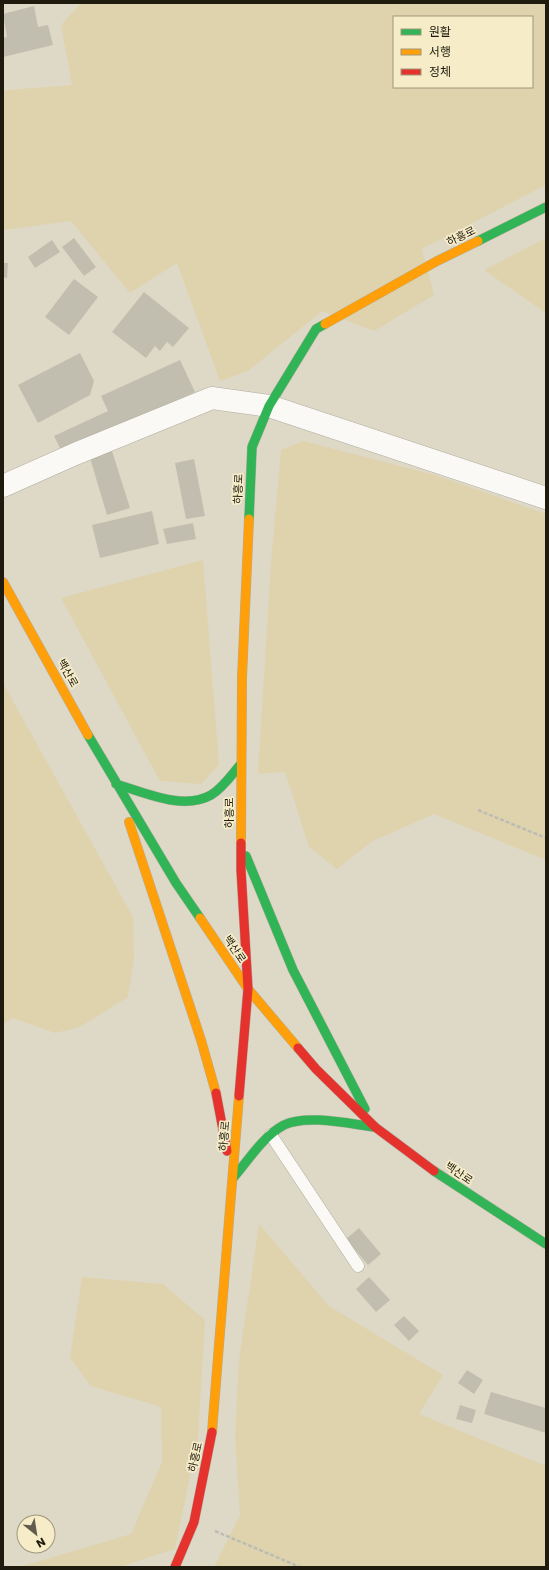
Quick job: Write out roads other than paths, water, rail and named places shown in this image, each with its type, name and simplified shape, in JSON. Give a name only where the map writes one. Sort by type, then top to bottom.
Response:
[{"type":"main road","name":"하흥로","points":[[175,1567],[194,1522],[212,1435],[248,989],[241,843],[241,764],[242,678],[252,447],[269,406],[316,329],[436,261],[546,207]]},
{"type":"main road","name":"백산로","points":[[3,582],[116,784],[176,883],[248,989],[316,1068],[375,1128],[449,1182],[546,1244]]},
{"type":"main road","points":[[116,784],[173,800],[193,802],[211,796],[241,764]]},
{"type":"main road","points":[[116,784],[201,1040],[215,1089],[233,1178]]},
{"type":"main road","points":[[241,843],[293,970],[375,1128]]},
{"type":"main road","points":[[233,1178],[271,1135],[284,1125],[300,1120],[375,1128]]},
{"type":"street","points":[[3,486],[75,454],[212,398],[269,406],[546,498]]},
{"type":"lane","points":[[271,1135],[358,1266]]}]
